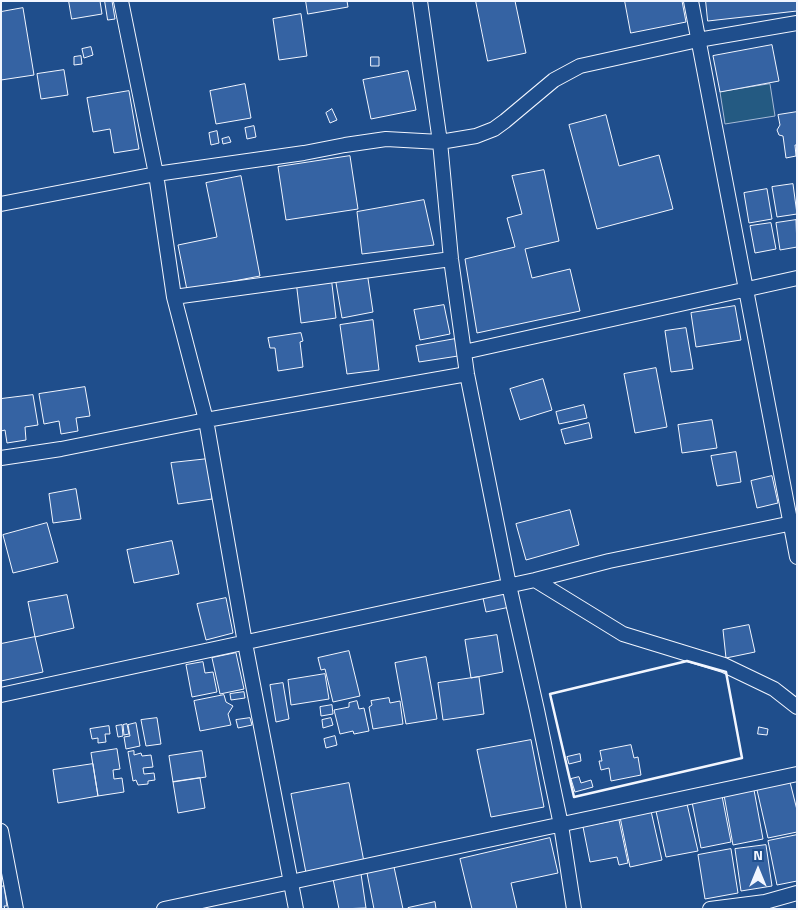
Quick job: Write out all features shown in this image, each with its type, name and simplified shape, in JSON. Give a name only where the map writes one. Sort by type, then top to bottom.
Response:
[{"type":"street","points":[[121,1],[156,174],[174,298],[206,420],[244,643],[296,909]]},
{"type":"street","points":[[420,1],[440,142],[451,259],[467,374],[509,585],[538,710],[561,825],[574,909]]},
{"type":"street","points":[[691,1],[746,289],[794,523],[797,557]]},
{"type":"street","points":[[1,204],[156,174],[386,139],[440,142],[476,136],[494,129],[554,80],[580,66],[698,40],[797,23]]},
{"type":"street","points":[[174,298],[451,259]]},
{"type":"street","points":[[464,352],[797,278]]},
{"type":"street","points":[[1,458],[61,449],[206,420],[467,374]]},
{"type":"street","points":[[1,695],[535,580],[609,561],[794,523]]},
{"type":"street","points":[[535,580],[623,634],[724,665],[774,689],[797,707]]},
{"type":"street","points":[[164,909],[797,774]]},
{"type":"street","points":[[1,831],[16,909]]},
{"type":"street","points":[[710,909],[765,902],[797,893]]},
{"type":"shaded area","points":[[770,84],[775,116],[725,124],[720,92]]},
{"type":"building","points":[[69,1],[100,1],[102,14],[72,19]]},
{"type":"building","points":[[105,1],[112,1],[115,19],[108,20]]},
{"type":"building","points":[[306,1],[347,1],[348,7],[308,14]]},
{"type":"building","points":[[476,1],[515,1],[526,53],[488,61]]},
{"type":"building","points":[[625,1],[682,1],[686,22],[631,33]]},
{"type":"building","points":[[706,1],[797,1],[797,11],[708,21]]},
{"type":"building","points":[[23,8],[34,75],[1,80],[1,12]]},
{"type":"building","points":[[301,14],[307,56],[279,60],[273,19]]},
{"type":"building","points":[[772,45],[779,81],[720,92],[713,56]]},
{"type":"building","points":[[91,47],[93,55],[84,58],[82,49]]},
{"type":"building","points":[[81,56],[82,64],[74,65],[74,57]]},
{"type":"building","points":[[371,57],[379,57],[379,66],[371,66]]},
{"type":"building","points":[[64,70],[68,95],[41,99],[37,74]]},
{"type":"building","points":[[408,71],[416,110],[371,119],[363,80]]},
{"type":"building","points":[[245,84],[251,118],[216,124],[210,91]]},
{"type":"building","points":[[129,91],[139,149],[114,153],[110,129],[93,132],[87,98]]},
{"type":"building","points":[[332,109],[337,120],[330,123],[326,113]]},
{"type":"building","points":[[797,112],[796,156],[786,158],[783,136],[779,135],[777,130],[780,125],[778,115]]},
{"type":"building","points":[[606,115],[619,166],[659,155],[673,209],[597,229],[569,125]]},
{"type":"building","points":[[254,126],[256,137],[247,139],[245,128]]},
{"type":"building","points":[[217,131],[219,143],[211,145],[209,133]]},
{"type":"building","points":[[229,137],[231,142],[223,144],[222,139]]},
{"type":"building","points":[[350,156],[358,209],[286,220],[278,167]]},
{"type":"building","points":[[544,170],[559,241],[525,249],[532,278],[570,269],[580,311],[477,333],[465,259],[515,247],[507,218],[522,214],[512,176]]},
{"type":"building","points":[[241,176],[260,276],[187,290],[178,245],[217,237],[206,183]]},
{"type":"building","points":[[793,184],[797,214],[777,217],[772,187]]},
{"type":"building","points":[[767,189],[772,219],[749,223],[744,193]]},
{"type":"building","points":[[424,200],[434,245],[362,254],[357,212]]},
{"type":"building","points":[[796,220],[797,247],[780,250],[776,223]]},
{"type":"building","points":[[771,223],[776,249],[755,253],[750,226]]},
{"type":"building","points":[[367,272],[373,312],[342,318],[335,277]]},
{"type":"building","points":[[331,276],[336,318],[301,323],[296,281]]},
{"type":"building","points":[[444,305],[450,334],[420,340],[414,310]]},
{"type":"building","points":[[735,306],[741,340],[696,347],[691,313]]},
{"type":"building","points":[[373,320],[379,370],[347,374],[340,325]]},
{"type":"building","points":[[686,328],[693,369],[671,372],[665,331]]},
{"type":"building","points":[[301,333],[303,341],[300,342],[303,367],[278,371],[275,348],[270,348],[268,338]]},
{"type":"building","points":[[455,339],[458,356],[419,362],[416,346]]},
{"type":"building","points":[[656,368],[667,427],[635,433],[624,374]]},
{"type":"building","points":[[543,379],[552,410],[520,420],[510,389]]},
{"type":"building","points":[[85,387],[90,416],[76,418],[78,431],[61,434],[59,421],[44,424],[39,394]]},
{"type":"building","points":[[33,395],[38,425],[25,427],[26,440],[7,443],[5,430],[1,431],[1,399]]},
{"type":"building","points":[[584,405],[587,418],[559,424],[556,412]]},
{"type":"building","points":[[712,420],[717,448],[682,453],[678,425]]},
{"type":"building","points":[[589,423],[592,438],[565,444],[561,430]]},
{"type":"building","points":[[736,452],[741,482],[717,486],[711,456]]},
{"type":"building","points":[[208,459],[212,499],[178,504],[171,463]]},
{"type":"building","points":[[772,476],[778,503],[757,508],[751,481]]},
{"type":"building","points":[[76,489],[81,519],[53,523],[49,494]]},
{"type":"building","points":[[570,510],[579,545],[526,560],[516,524]]},
{"type":"building","points":[[47,523],[58,562],[13,573],[3,535]]},
{"type":"building","points":[[172,541],[179,574],[134,583],[127,550]]},
{"type":"building","points":[[507,593],[510,607],[486,612],[483,598]]},
{"type":"building","points":[[67,595],[74,628],[35,637],[28,602]]},
{"type":"building","points":[[226,598],[233,633],[206,640],[197,604]]},
{"type":"building","points":[[749,625],[755,652],[726,658],[723,630]]},
{"type":"building","points":[[497,635],[503,672],[471,678],[465,640]]},
{"type":"building","points":[[35,637],[43,672],[1,681],[1,644]]},
{"type":"building","points":[[349,651],[360,696],[333,702],[325,669],[321,670],[318,658]]},
{"type":"building","points":[[236,653],[244,689],[220,694],[212,658]]},
{"type":"building","points":[[426,657],[437,719],[406,724],[395,663]]},
{"type":"building","points":[[203,662],[205,673],[213,672],[217,692],[192,697],[186,665]]},
{"type":"building","points":[[325,674],[329,699],[291,705],[288,680]]},
{"type":"building","points":[[479,677],[484,714],[443,720],[438,683]]},
{"type":"building","points":[[283,683],[289,719],[276,722],[270,685]]},
{"type":"building","points":[[244,692],[245,698],[231,700],[230,694]]},
{"type":"building","points":[[224,695],[226,702],[233,706],[228,714],[231,725],[200,731],[194,701]]},
{"type":"building","points":[[389,698],[390,703],[400,701],[403,724],[373,729],[369,707],[372,705],[371,701]]},
{"type":"building","points":[[357,701],[359,709],[364,708],[369,731],[354,734],[353,731],[340,734],[334,710],[349,707],[349,703]]},
{"type":"building","points":[[332,705],[333,714],[321,716],[320,707]]},
{"type":"building","points":[[157,718],[161,744],[146,746],[141,720]]},
{"type":"building","points":[[250,718],[252,725],[238,728],[236,720]]},
{"type":"building","points":[[331,718],[333,725],[323,728],[322,720]]},
{"type":"building","points":[[136,723],[140,746],[126,749],[124,737],[130,736],[128,725]]},
{"type":"building","points":[[127,724],[129,734],[124,735],[123,725]]},
{"type":"building","points":[[122,725],[123,736],[118,737],[116,726]]},
{"type":"building","points":[[109,726],[110,734],[105,734],[106,742],[98,743],[98,738],[92,739],[90,729]]},
{"type":"building","points":[[759,727],[768,729],[767,735],[758,734]]},
{"type":"building","points":[[335,736],[337,745],[326,748],[324,739]]},
{"type":"building","points":[[531,740],[544,807],[491,817],[477,750]]},
{"type":"building","points":[[631,745],[634,758],[638,757],[641,775],[611,781],[609,768],[601,770],[599,761],[602,761],[600,751]]},
{"type":"building","points":[[117,749],[120,769],[113,770],[114,779],[122,778],[124,792],[98,796],[91,753]]},
{"type":"building","points":[[134,751],[134,755],[141,753],[142,756],[151,755],[153,767],[143,768],[144,774],[154,773],[155,780],[148,781],[148,784],[138,785],[136,780],[133,781],[128,752]]},
{"type":"building","points":[[202,751],[206,777],[173,782],[169,756]]},
{"type":"building","points":[[580,754],[581,761],[569,764],[567,757]]},
{"type":"building","points":[[93,764],[98,796],[58,803],[53,770]]},
{"type":"building","points":[[579,777],[581,783],[591,780],[593,787],[575,792],[571,779]]},
{"type":"building","points":[[200,778],[205,808],[178,813],[173,782]]},
{"type":"building","points":[[790,782],[797,810],[797,832],[768,838],[757,790]]},
{"type":"building","points":[[349,783],[364,862],[306,873],[291,794]]},
{"type":"building","points":[[754,790],[763,839],[733,845],[724,795]]},
{"type":"building","points":[[722,796],[731,842],[701,848],[692,802]]},
{"type":"building","points":[[687,804],[698,851],[666,857],[656,811]]},
{"type":"building","points":[[651,811],[662,860],[630,867],[620,817]]},
{"type":"building","points":[[619,820],[628,863],[619,865],[617,857],[590,862],[583,827]]},
{"type":"building","points":[[797,835],[797,881],[777,885],[768,841]]},
{"type":"building","points":[[550,838],[558,873],[511,883],[517,909],[472,909],[460,859]]},
{"type":"building","points":[[766,845],[772,886],[741,891],[735,849]]},
{"type":"building","points":[[731,849],[738,893],[705,899],[698,855]]},
{"type":"building","points":[[394,867],[403,909],[374,909],[367,873]]},
{"type":"building","points":[[361,874],[366,908],[339,909],[333,879]]},
{"type":"building","points":[[4,886],[7,906],[4,906],[5,909],[1,909],[1,887]]},
{"type":"building","points":[[435,902],[436,909],[408,909],[408,908]]},
{"type":"wall","points":[[687,661],[726,672],[742,758],[574,797],[550,694],[687,661]]}]
